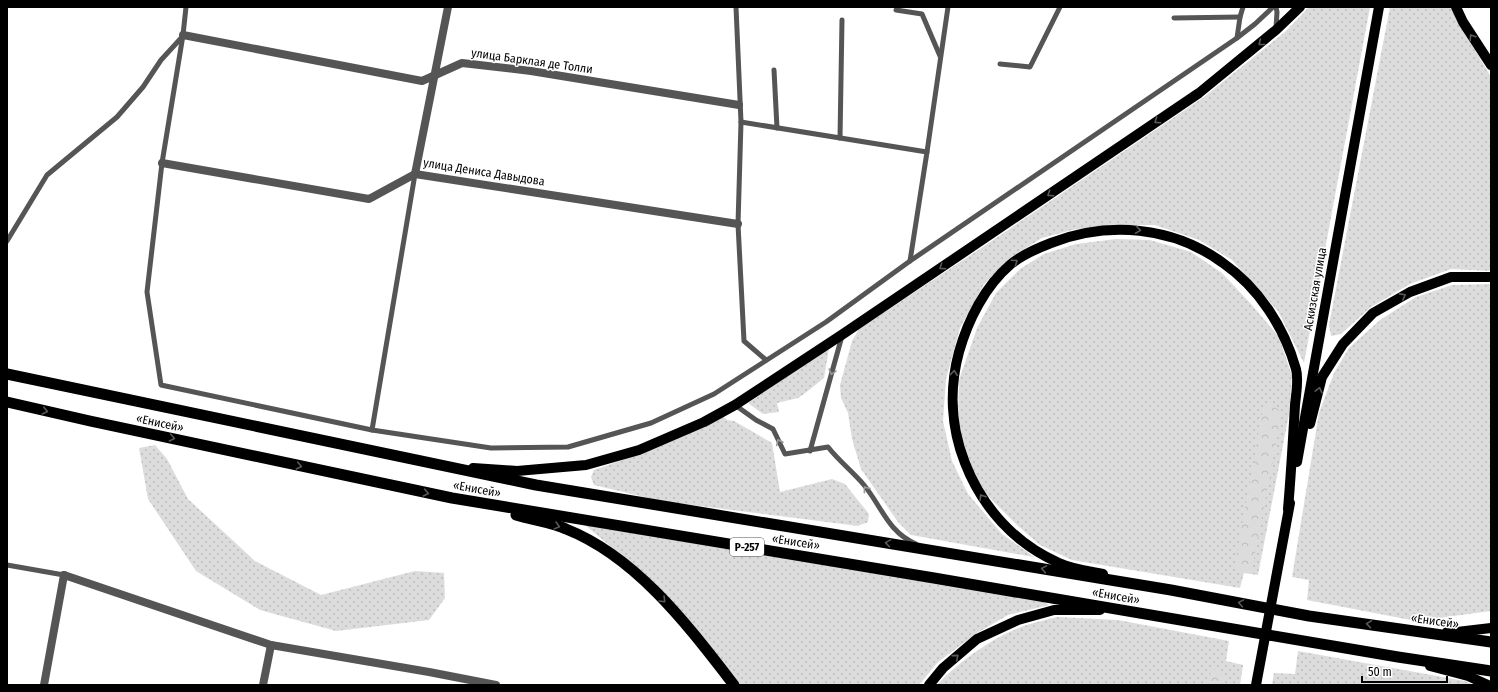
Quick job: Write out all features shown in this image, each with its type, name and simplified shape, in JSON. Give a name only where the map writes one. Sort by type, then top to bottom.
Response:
[{"type":"highway","name":"«Енисей»","points":[[7,374],[536,485],[1171,590],[1309,616],[1491,642]]},
{"type":"highway","name":"«Енисей»","points":[[7,402],[98,423],[452,498],[1398,657],[1491,671]]},
{"type":"highway","points":[[452,498],[566,528],[598,545],[636,572],[670,606],[734,685]]},
{"type":"main road","points":[[444,466],[517,471],[586,465],[639,450],[704,422],[735,405],[843,334],[1199,93],[1276,30],[1300,7]]},
{"type":"main road","name":"Аскизская улица","points":[[1256,685],[1379,7]]},
{"type":"main road","points":[[1456,7],[1463,22],[1491,65]]},
{"type":"main road","points":[[1171,590],[1060,564],[1036,550],[1006,528],[987,506],[972,480],[960,453],[954,424],[952,395],[955,365],[963,337],[975,310],[992,285],[1012,264],[1039,247],[1070,236],[1101,230],[1133,229],[1165,235],[1195,246],[1223,262],[1248,283],[1268,308],[1283,336],[1297,372],[1288,509]]},
{"type":"main road","points":[[1288,509],[1322,377],[1343,344],[1373,313],[1410,292],[1450,277],[1491,278]]},
{"type":"main road","points":[[929,685],[943,668],[977,639],[1018,620],[1054,610],[1119,610]]},
{"type":"main road","points":[[1392,628],[1457,632],[1491,628]]},
{"type":"main road","points":[[1398,657],[1468,676],[1488,685]]},
{"type":"street","points":[[415,174],[448,7]]},
{"type":"street","name":"улица Барклая де Толли","points":[[184,35],[422,81],[462,64],[531,71],[739,105]]},
{"type":"street","name":"улица Дениса Давыдова","points":[[162,163],[369,199],[415,174],[738,224]]},
{"type":"street","points":[[44,685],[64,575],[271,645],[496,685]]},
{"type":"street","points":[[264,685],[271,645]]},
{"type":"lane","points":[[186,7],[184,35],[162,163],[147,292],[160,385],[372,430],[490,448],[568,446],[651,423],[714,394],[826,322],[910,260],[1237,38],[1274,7],[1277,12],[1276,30]]},
{"type":"lane","points":[[736,7],[740,122],[738,224],[744,341],[766,360]]},
{"type":"lane","points":[[910,260],[948,7]]},
{"type":"lane","points":[[1000,64],[1030,67],[1060,7]]},
{"type":"lane","points":[[1237,38],[1240,16],[1243,7]]},
{"type":"lane","points":[[896,10],[922,14],[940,56]]},
{"type":"lane","points":[[1174,18],[1240,16]]},
{"type":"lane","points":[[840,138],[842,20]]},
{"type":"lane","points":[[7,241],[47,175],[117,117],[143,87],[161,60],[184,35]]},
{"type":"lane","points":[[774,70],[776,128]]},
{"type":"lane","points":[[740,122],[927,152]]},
{"type":"lane","points":[[372,430],[415,174]]},
{"type":"lane","points":[[810,451],[843,334]]},
{"type":"lane","points":[[735,405],[756,420],[773,429],[786,454],[828,447],[840,462],[864,485],[896,532],[907,540],[934,551]]},
{"type":"lane","points":[[7,564],[64,575]]},
{"type":"green space","points":[[1309,7],[1370,7],[1304,363],[1278,311],[1232,260],[1199,240],[1155,225],[1116,225],[1072,230],[1042,238],[1011,257],[984,284],[960,328],[946,379],[943,421],[952,461],[968,494],[1002,534],[1034,557],[911,535],[898,522],[861,469],[852,439],[848,413],[841,398],[840,385],[852,341],[859,329],[1204,97],[1285,32]]},
{"type":"green space","points":[[1390,7],[1452,7],[1460,25],[1491,77],[1491,271],[1451,269],[1410,284],[1371,307],[1341,334],[1331,336],[1329,325]]},
{"type":"green space","points":[[1116,239],[1150,240],[1191,252],[1222,273],[1279,337],[1292,376],[1289,414],[1258,575],[1244,573],[1240,588],[1072,560],[1040,545],[1018,526],[980,488],[962,454],[958,418],[959,380],[977,328],[996,293],[1020,269],[1044,254],[1076,244]]},
{"type":"green space","points":[[1491,284],[1491,611],[1416,621],[1307,600],[1309,580],[1292,577],[1319,413],[1334,373],[1349,348],[1380,320],[1416,297],[1452,285]]},
{"type":"green space","points":[[829,348],[824,378],[798,398],[777,403],[779,412],[763,414],[748,403]]},
{"type":"green space","points":[[1271,404],[1282,413],[1251,574],[1234,569],[1263,409]]},
{"type":"green space","points":[[724,417],[727,420],[734,421],[772,443],[780,492],[832,479],[845,484],[869,514],[868,522],[858,526],[661,501],[594,485],[591,477],[594,470],[660,446]]},
{"type":"green space","points":[[155,445],[167,459],[188,499],[255,561],[321,595],[415,571],[444,573],[445,598],[429,620],[336,631],[260,610],[196,571],[148,499],[139,448]]},
{"type":"green space","points":[[585,525],[1043,601],[1049,605],[1008,615],[977,633],[938,662],[919,685],[741,685],[719,657],[638,569]]},
{"type":"green space","points":[[1057,617],[1118,620],[1229,641],[1226,661],[1243,665],[1240,685],[937,685],[962,662],[982,647],[1003,635],[1023,626]]},
{"type":"green space","points":[[1298,651],[1465,681],[1473,685],[1272,685],[1274,673],[1295,674]]},
{"type":"green space","points":[[1213,669],[1224,673],[1222,685],[1204,685]]}]
